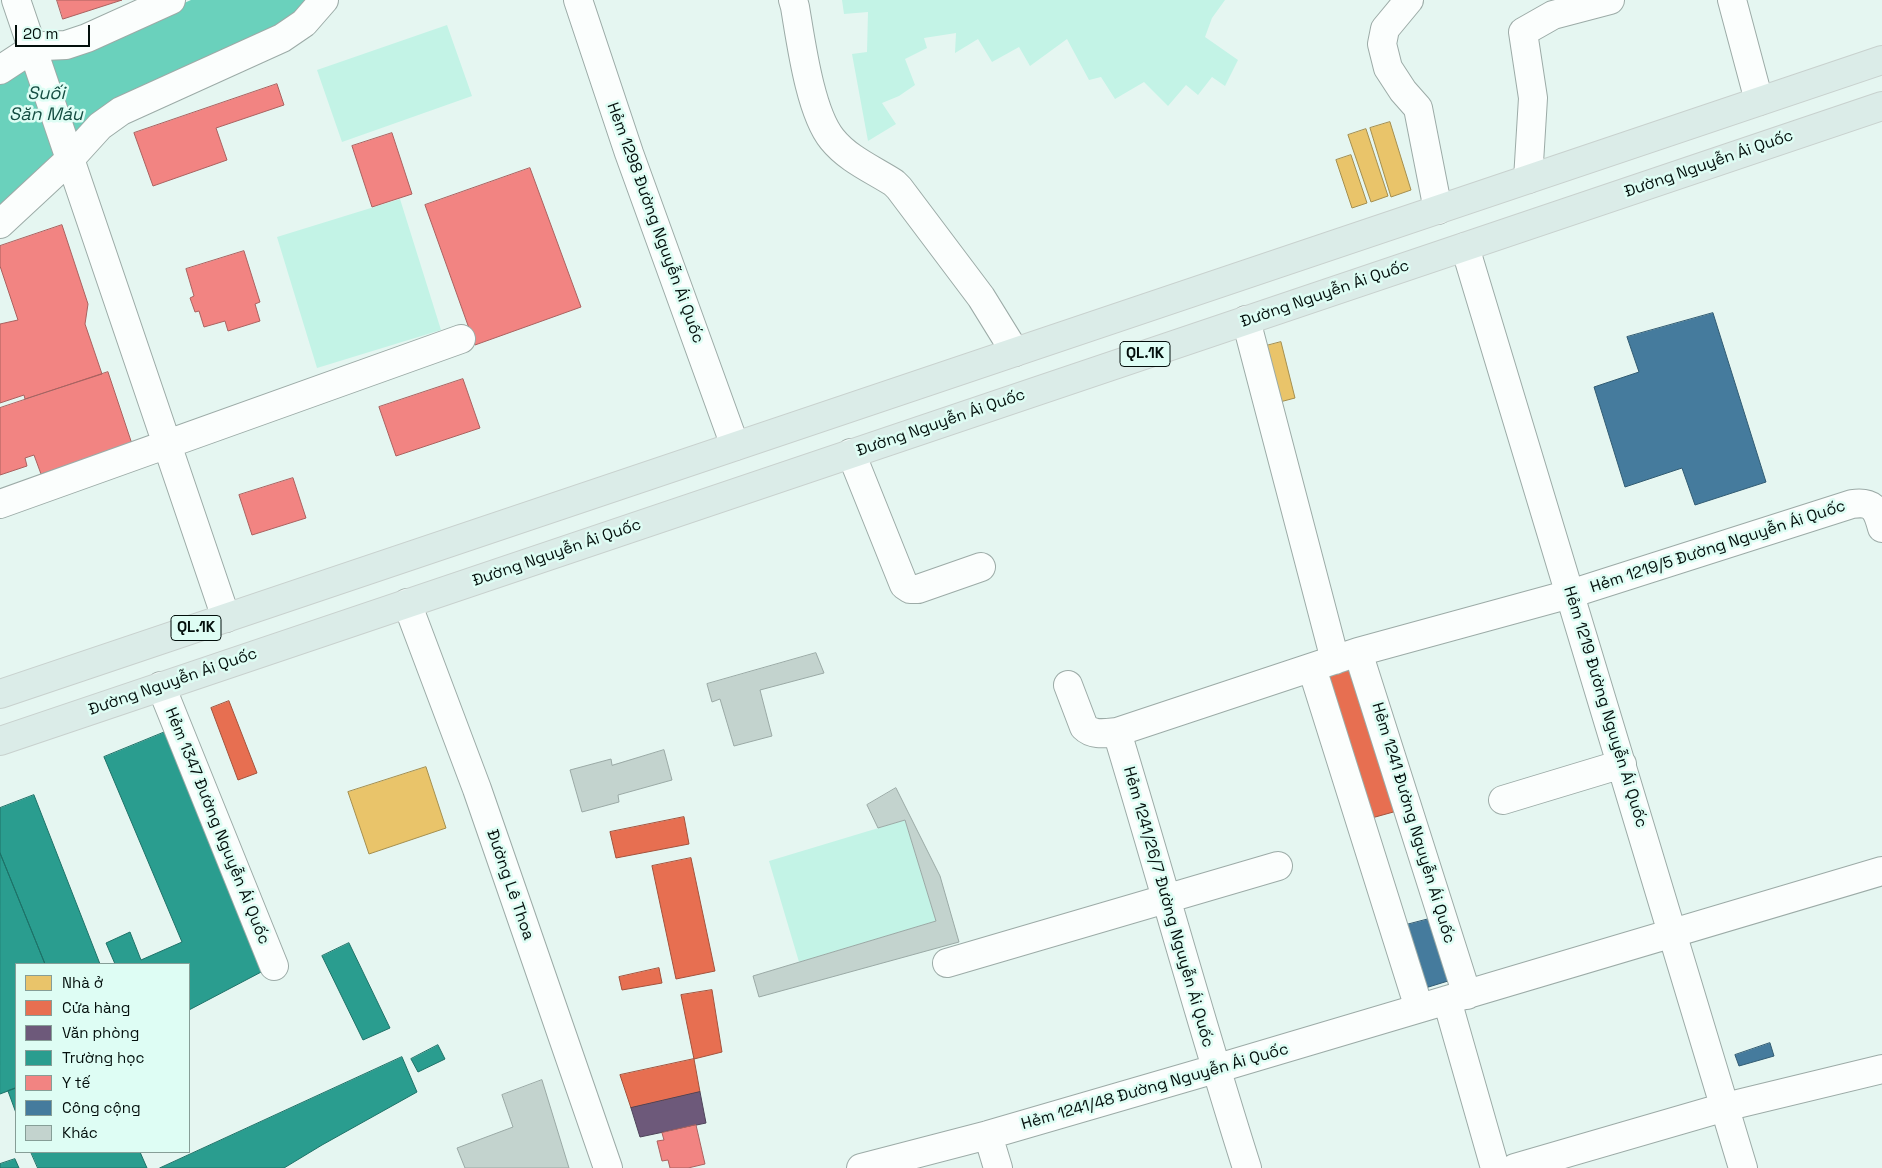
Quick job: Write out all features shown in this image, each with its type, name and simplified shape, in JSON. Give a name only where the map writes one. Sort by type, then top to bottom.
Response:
[{"type":"main road","name":"QL.1K","points":[[0,694],[1882,60]]},
{"type":"main road","name":"Đường Nguyễn Ái Quốc","points":[[0,741],[1882,106]]},
{"type":"main road","points":[[392,562],[407,604]]},
{"type":"street","points":[[16,0],[226,618]]},
{"type":"street","points":[[0,70],[32,49],[44,46],[66,45],[87,38],[171,0]]},
{"type":"street","points":[[0,224],[70,159],[100,126],[121,111],[282,38],[304,23],[324,0]]},
{"type":"street","name":"Hẻm 1298 Đường Nguyễn Ái Quốc","points":[[578,0],[629,153],[735,446]]},
{"type":"street","points":[[1408,0],[1385,29],[1382,44],[1388,68],[1403,91],[1418,108],[1438,210]]},
{"type":"street","points":[[1528,179],[1533,98],[1523,32],[1553,15],[1610,0]]},
{"type":"street","points":[[1732,0],[1759,101]]},
{"type":"street","points":[[794,4],[810,89],[831,138],[847,154],[899,188],[981,297],[1015,352]]},
{"type":"street","name":"Hẻm 1219 Đường Nguyễn Ái Quốc","points":[[1465,247],[1743,1168]]},
{"type":"street","name":"Hẻm 1241 Đường Nguyễn Ái Quốc","points":[[1246,320],[1335,660],[1419,1008]]},
{"type":"street","points":[[0,504],[461,340]]},
{"type":"street","points":[[851,453],[904,585],[910,589],[918,589],[981,567]]},
{"type":"street","name":"Hẻm 1219/5 Đường Nguyễn Ái Quốc","points":[[1570,594],[1852,504],[1869,504],[1875,509],[1881,522]]},
{"type":"street","points":[[1068,685],[1087,731],[1102,733],[1118,732],[1335,660],[1570,594]]},
{"type":"street","name":"Đường Lê Thoa","points":[[407,604],[470,771],[608,1168]]},
{"type":"street","name":"Hẻm 1241 Đường Nguyễn Ái Quốc","points":[[1335,660],[1457,998],[1495,1168]]},
{"type":"street","name":"Hẻm 1347 Đường Nguyễn Ái Quốc","points":[[161,686],[274,966]]},
{"type":"street","name":"Hẻm 1241/26/7 Đường Nguyễn Ái Quốc","points":[[1118,732],[1215,1070],[1247,1168]]},
{"type":"street","points":[[1503,800],[1622,764]]},
{"type":"street","points":[[947,963],[1278,866]]},
{"type":"street","name":"Hẻm 1241/48 Đường Nguyễn Ái Quốc","points":[[861,1168],[988,1135],[1215,1070],[1882,870]]},
{"type":"street","points":[[1515,1168],[1725,1107],[1882,1069]]},
{"type":"street","points":[[988,1135],[998,1168]]},
{"type":"shaded area","points":[[842,0],[1225,0],[1212,18],[1205,37],[1238,60],[1225,86],[1212,77],[1198,95],[1186,85],[1168,106],[1144,82],[1115,99],[1101,77],[1089,80],[1067,39],[1030,66],[1019,47],[992,62],[978,39],[955,53],[956,33],[924,38],[927,48],[905,59],[915,85],[899,96],[882,103],[896,124],[868,141],[852,54],[867,52],[868,12],[844,14]]},
{"type":"shaded area","points":[[447,25],[472,96],[342,142],[317,70]]},
{"type":"shaded area","points":[[400,199],[441,330],[317,368],[277,237]]},
{"type":"shaded area","points":[[905,820],[936,921],[799,962],[769,861]]},
{"type":"water","name":"Suối Săn Máu","points":[[191,0],[313,0],[299,16],[60,151],[49,159],[0,209],[0,84],[2,81],[21,65],[71,53]]},
{"type":"building: Nhà ở","points":[[1390,122],[1411,190],[1391,197],[1370,128]]},
{"type":"building: Nhà ở","points":[[1366,129],[1388,196],[1371,202],[1348,135]]},
{"type":"building: Nhà ở","points":[[1351,155],[1367,203],[1352,208],[1336,160]]},
{"type":"building: Nhà ở","points":[[1281,342],[1295,398],[1276,403],[1262,347]]},
{"type":"building: Nhà ở","points":[[426,767],[446,828],[369,854],[348,792]]},
{"type":"building: Cửa hàng","points":[[1353,663],[1397,811],[1368,819],[1322,673]]},
{"type":"building: Cửa hàng","points":[[229,701],[257,773],[238,780],[211,708]]},
{"type":"building: Cửa hàng","points":[[684,817],[689,844],[616,858],[610,832]]},
{"type":"building: Cửa hàng","points":[[691,858],[715,971],[676,979],[652,866]]},
{"type":"building: Cửa hàng","points":[[659,968],[662,983],[622,990],[619,977]]},
{"type":"building: Cửa hàng","points":[[712,990],[722,1052],[694,1059],[681,995]]},
{"type":"building: Cửa hàng","points":[[694,1059],[700,1092],[631,1108],[620,1075]]},
{"type":"building: Văn phòng","points":[[700,1092],[706,1123],[640,1137],[631,1108]]},
{"type":"building: Trường học","points":[[170,730],[265,970],[190,1009],[190,963],[115,963],[106,943],[130,932],[141,960],[182,942],[104,757]]},
{"type":"building: Trường học","points":[[34,795],[100,963],[45,963],[0,853],[0,808]]},
{"type":"building: Trường học","points":[[0,853],[45,963],[15,963],[15,1088],[0,1094]]},
{"type":"building: Trường học","points":[[349,943],[390,1028],[363,1040],[322,956]]},
{"type":"building: Trường học","points":[[438,1045],[445,1059],[418,1072],[411,1059]]},
{"type":"building: Trường học","points":[[402,1057],[417,1092],[284,1168],[160,1168]]},
{"type":"building: Trường học","points":[[15,1088],[15,1110],[8,1091]]},
{"type":"building: Trường học","points":[[31,1153],[140,1153],[147,1168],[38,1168]]},
{"type":"building: Trường học","points":[[15,1159],[19,1168],[0,1168],[0,1164]]},
{"type":"building: Y tế","points":[[57,0],[122,0],[63,19]]},
{"type":"building: Y tế","points":[[277,84],[284,105],[216,128],[227,160],[153,186],[134,133]]},
{"type":"building: Y tế","points":[[392,133],[412,194],[372,207],[352,146]]},
{"type":"building: Y tế","points":[[530,168],[581,307],[475,345],[425,205]]},
{"type":"building: Y tế","points":[[62,225],[88,304],[85,324],[102,374],[25,399],[24,395],[0,403],[0,324],[18,320],[0,266],[0,246]]},
{"type":"building: Y tế","points":[[244,251],[260,302],[255,304],[260,321],[228,331],[225,321],[204,327],[199,311],[195,312],[190,298],[194,296],[186,269]]},
{"type":"building: Y tế","points":[[108,372],[132,444],[41,474],[34,455],[25,458],[27,466],[0,475],[0,408]]},
{"type":"building: Y tế","points":[[463,379],[480,428],[396,456],[379,407]]},
{"type":"building: Y tế","points":[[293,478],[306,518],[252,535],[239,495]]},
{"type":"building: Y tế","points":[[696,1125],[705,1164],[688,1168],[670,1168],[668,1160],[662,1161],[657,1141],[664,1140],[662,1133]]},
{"type":"building: Công cộng","points":[[1713,313],[1766,482],[1695,505],[1682,468],[1625,487],[1594,387],[1639,372],[1627,337]]},
{"type":"building: Công cộng","points":[[1429,919],[1448,981],[1422,989],[1402,926]]},
{"type":"building: Công cộng","points":[[1770,1043],[1774,1056],[1739,1066],[1735,1055]]},
{"type":"building: Khác","points":[[816,653],[824,673],[760,690],[772,736],[734,746],[720,699],[712,702],[707,684]]},
{"type":"building: Khác","points":[[664,750],[672,780],[618,795],[619,802],[582,812],[570,770],[611,759],[612,765]]},
{"type":"building: Khác","points":[[896,788],[940,876],[959,942],[759,997],[753,976],[936,921],[905,820],[878,828],[867,805]]},
{"type":"building: Khác","points":[[542,1080],[569,1168],[465,1168],[457,1148],[513,1127],[502,1095]]}]
